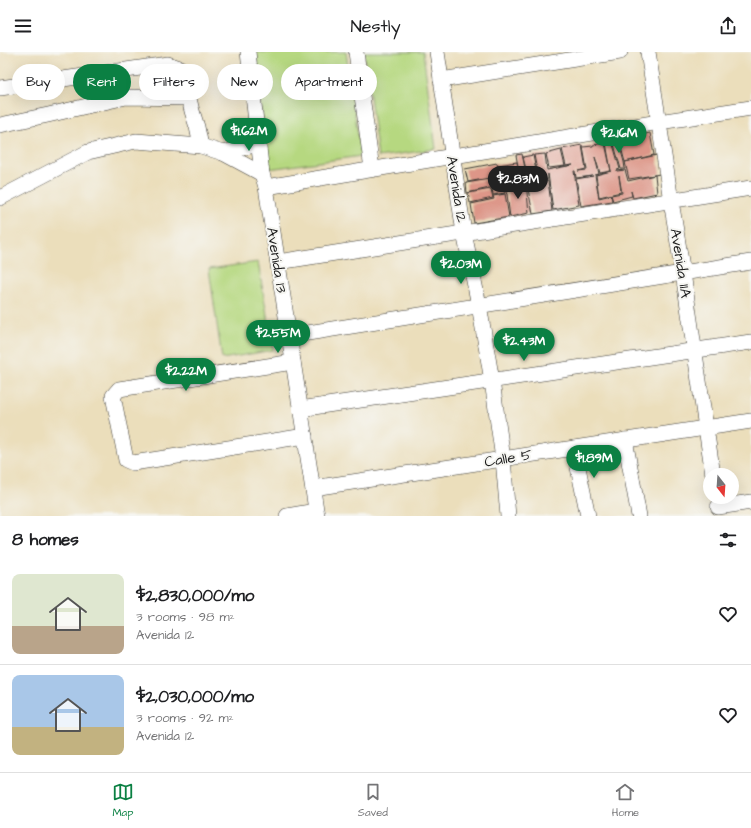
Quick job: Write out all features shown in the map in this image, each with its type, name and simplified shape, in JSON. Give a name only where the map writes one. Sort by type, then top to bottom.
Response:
[{"type":"street","name":"Avenida 13","points":[[248,52],[258,144],[317,513]]},
{"type":"street","points":[[356,52],[372,170]]},
{"type":"street","name":"Avenida 12","points":[[436,52],[464,233],[479,305],[492,381],[503,459],[508,516]]},
{"type":"street","points":[[441,80],[620,52]]},
{"type":"street","name":"Avenida 11A","points":[[648,52],[712,468]]},
{"type":"street","points":[[0,88],[139,68]]},
{"type":"street","points":[[0,125],[126,97],[139,97]]},
{"type":"street","points":[[189,100],[201,146]]},
{"type":"street","points":[[0,198],[88,152],[136,141],[201,146],[223,152],[264,181],[372,170],[751,108]]},
{"type":"street","points":[[223,152],[258,144]]},
{"type":"street","points":[[278,262],[751,188]]},
{"type":"street","points":[[289,336],[751,262]]},
{"type":"street","points":[[300,409],[751,342]]},
{"type":"street","points":[[293,362],[119,389],[113,396],[126,460],[133,463],[305,436]]},
{"type":"street","name":"Calle 5","points":[[313,488],[751,421]]},
{"type":"street","points":[[625,440],[639,516]]},
{"type":"street","points":[[574,448],[588,516]]},
{"type":"street","points":[[718,507],[751,502]]},
{"type":"street","points":[[287,516],[317,513]]},
{"type":"green space","points":[[253,52],[346,52],[348,64],[281,64],[281,100],[353,100],[361,156],[269,169],[260,100],[273,100],[273,64],[255,64]]},
{"type":"green space","points":[[364,52],[423,52],[436,149],[378,157],[370,100],[377,100],[377,64],[366,64]]},
{"type":"green space","points":[[258,262],[273,350],[222,359],[209,269]]},
{"type":"building","points":[[650,133],[654,155],[625,162],[619,140]]},
{"type":"building","points":[[618,140],[625,169],[621,169],[613,141]]},
{"type":"building","points":[[612,141],[620,169],[617,171],[625,170],[628,181],[655,175],[657,193],[633,198],[631,191],[632,196],[613,201],[611,195],[622,193],[619,176],[621,192],[599,197],[596,175],[611,171],[606,143]]},
{"type":"building","points":[[605,143],[611,171],[600,173],[595,157],[599,174],[595,175],[599,198],[611,195],[612,201],[581,206],[576,179],[593,176],[576,178],[574,171],[579,205],[553,210],[548,174],[548,179],[539,181],[534,155],[545,154],[547,170],[573,165],[566,166],[562,149],[582,145],[586,169],[578,171],[587,170],[583,147]]},
{"type":"building","points":[[561,150],[565,166],[549,168],[546,154]]},
{"type":"building","points":[[522,154],[528,182],[521,183],[516,155]]},
{"type":"building","points":[[533,155],[538,181],[529,182],[523,157]]},
{"type":"building","points":[[657,155],[660,174],[629,179],[625,162]]},
{"type":"building","points":[[517,162],[521,184],[504,188],[498,165]]},
{"type":"building","points":[[497,163],[499,176],[468,182],[465,169]]},
{"type":"building","points":[[501,177],[503,185],[467,193],[466,183]]},
{"type":"building","points":[[548,181],[552,211],[533,214],[527,184]]},
{"type":"building","points":[[526,183],[529,213],[510,217],[508,193],[506,188]]},
{"type":"building","points":[[503,186],[505,193],[493,195],[492,188]]},
{"type":"building","points":[[491,189],[493,198],[470,203],[468,193]]},
{"type":"building","points":[[505,194],[509,217],[474,223],[471,204],[494,199],[493,196]]}]
